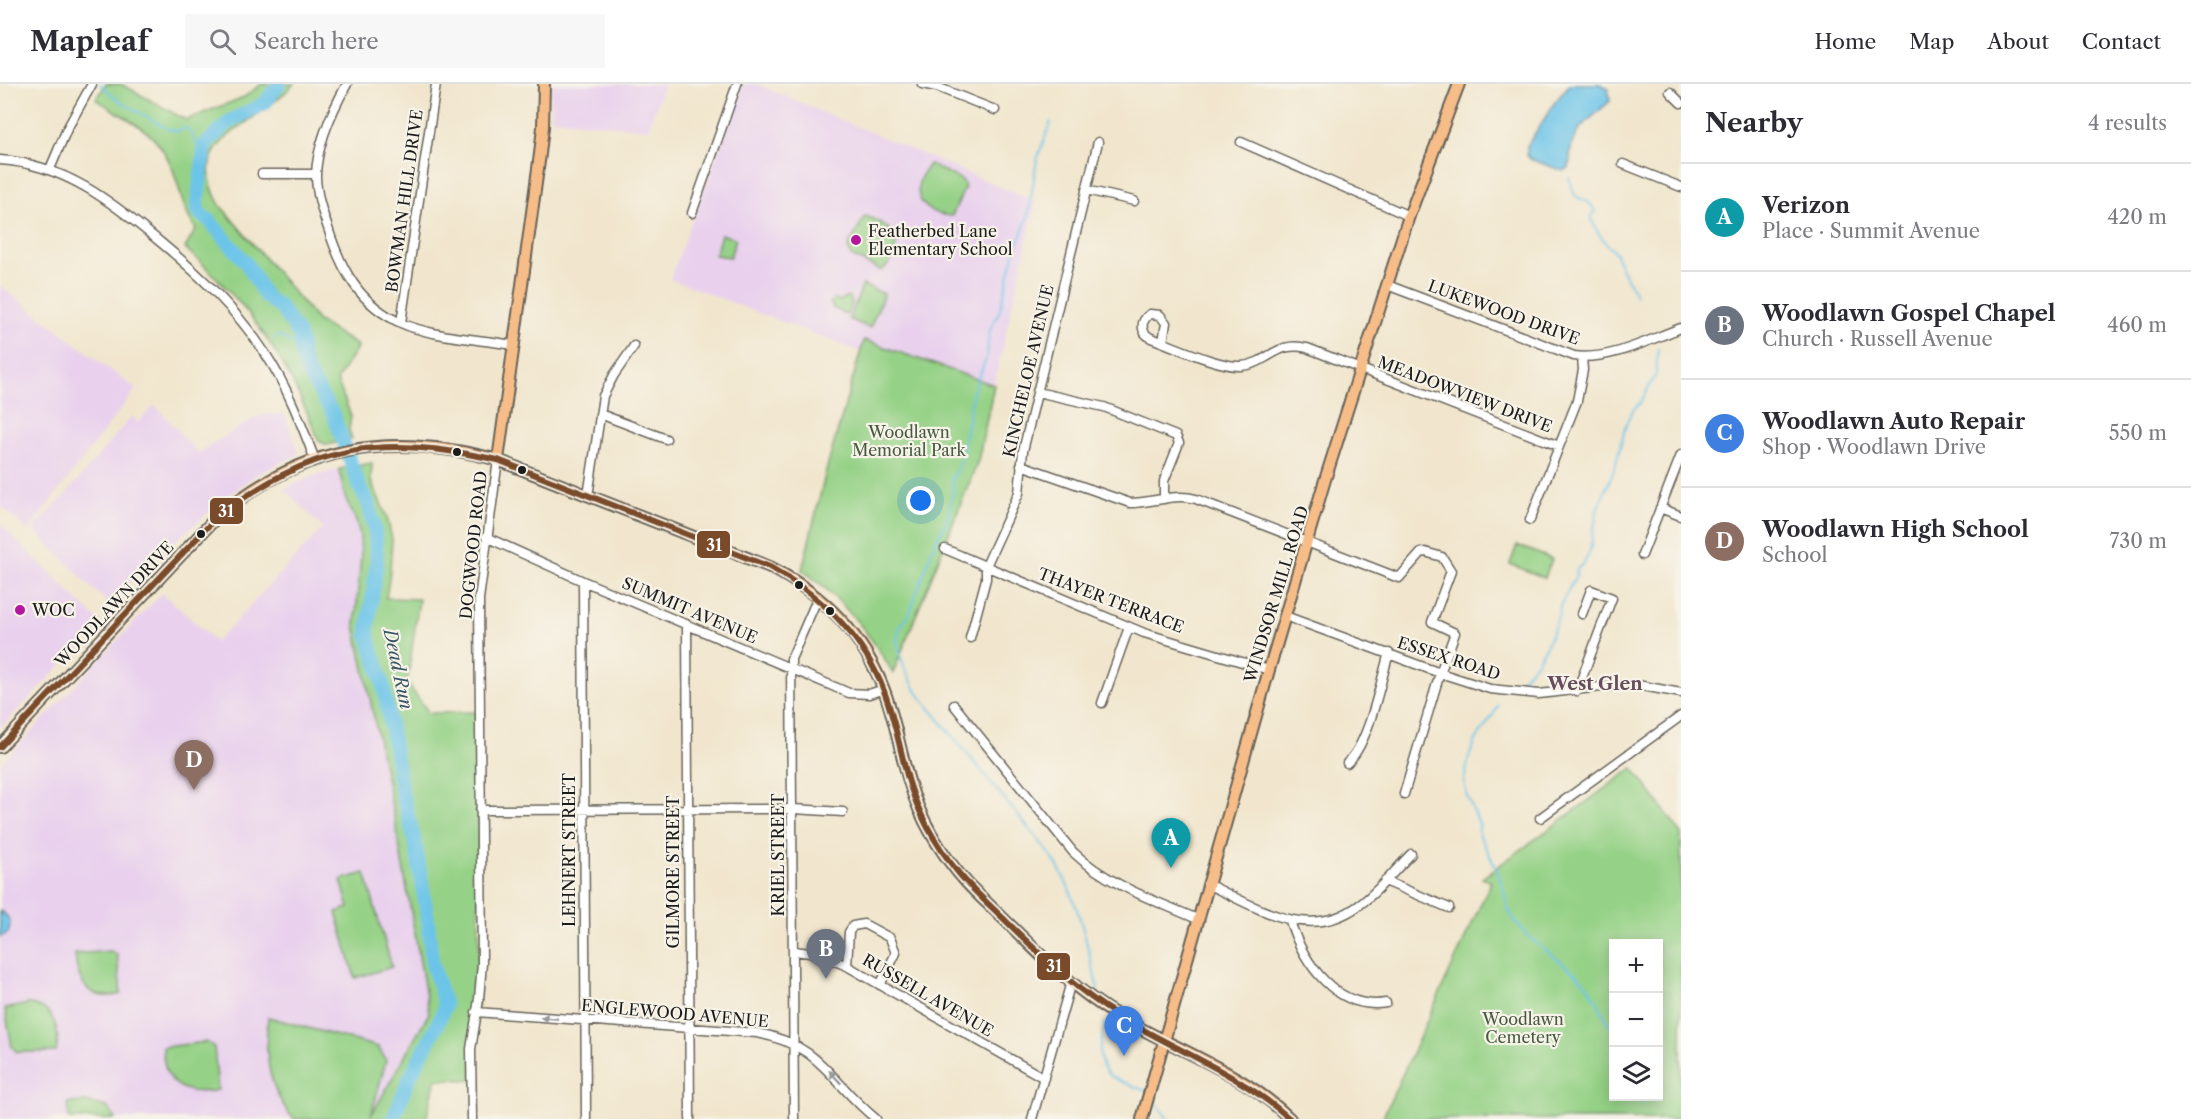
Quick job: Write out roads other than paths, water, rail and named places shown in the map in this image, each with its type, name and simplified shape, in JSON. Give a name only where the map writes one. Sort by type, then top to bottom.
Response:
[{"type":"main road","name":"DOGWOOD ROAD","points":[[498,460],[540,154],[544,84]]},
{"type":"main road","name":"WINDSOR MILL ROAD","points":[[1142,1119],[1269,670],[1360,369],[1409,216],[1459,84]]},
{"type":"main road","name":"WOODLAWN DRIVE","points":[[0,747],[215,519],[242,496],[267,481],[315,460],[351,450],[386,445],[420,445],[467,452],[498,460],[770,567],[791,578],[818,597],[839,617],[871,662],[884,689],[909,783],[922,815],[942,851],[968,885],[1071,982],[1118,1016],[1254,1090],[1290,1119]]},
{"type":"street","points":[[50,169],[67,129],[92,84]]},
{"type":"street","points":[[347,84],[333,111],[324,136],[316,174],[323,213],[336,252],[349,279],[367,301],[401,323],[432,332],[513,345]]},
{"type":"street","name":"BOWMAN HILL DRIVE","points":[[401,323],[436,84]]},
{"type":"street","points":[[692,213],[737,84]]},
{"type":"street","points":[[922,84],[937,87],[995,110]]},
{"type":"street","points":[[1670,92],[1681,103]]},
{"type":"street","name":"KINCHELOE AVENUE","points":[[970,638],[986,579],[986,566],[1019,493],[1021,465],[1037,392],[1098,142]]},
{"type":"street","points":[[1241,142],[1409,216]]},
{"type":"street","points":[[0,160],[50,169],[78,182],[118,207],[195,271],[224,300],[249,331],[278,375],[315,460]]},
{"type":"street","points":[[1623,164],[1681,187]]},
{"type":"street","points":[[262,174],[316,174]]},
{"type":"street","points":[[1086,190],[1134,201]]},
{"type":"street","name":"LUKEWOOD DRIVE","points":[[1387,285],[1564,353],[1582,357],[1613,352],[1681,328]]},
{"type":"street","name":"MEADOWVIEW DRIVE","points":[[1163,342],[1232,366],[1252,364],[1288,346],[1298,346],[1559,446]]},
{"type":"street","points":[[588,496],[600,414],[608,385],[634,346]]},
{"type":"street","points":[[1530,520],[1577,401],[1583,370],[1582,357]]},
{"type":"street","points":[[1037,392],[1104,407],[1176,436],[1179,443],[1164,481],[1164,499]]},
{"type":"street","points":[[600,414],[666,439]]},
{"type":"street","points":[[1642,555],[1681,455]]},
{"type":"street","name":"DOGWOOD ROAD","points":[[472,1119],[471,1049],[482,963],[479,618],[481,575],[498,460]]},
{"type":"street","points":[[1021,465],[1130,503],[1178,496],[1196,499],[1399,578],[1420,553],[1425,552],[1442,557],[1451,571],[1432,622],[1455,633],[1440,673],[1404,794]]},
{"type":"street","points":[[1660,508],[1681,516]]},
{"type":"street","name":"SUMMIT AVENUE","points":[[486,537],[583,581],[849,693],[869,694],[884,689]]},
{"type":"street","name":"THAYER TERRACE","points":[[945,549],[1129,627],[1269,670]]},
{"type":"street","name":"LEHNERT STREET","points":[[583,581],[585,1119]]},
{"type":"street","points":[[1577,691],[1612,598],[1591,590],[1582,614]]},
{"type":"street","name":"KRIEL STREET","points":[[794,1119],[791,659],[818,597]]},
{"type":"street","name":"ESSEX ROAD","points":[[1285,616],[1490,689],[1539,694],[1637,685],[1681,693]]},
{"type":"street","name":"GILMORE STREET","points":[[687,624],[690,1119]]},
{"type":"street","points":[[1102,703],[1129,627]]},
{"type":"street","points":[[1347,763],[1354,757],[1363,740],[1389,653]]},
{"type":"street","points":[[954,705],[1073,852],[1087,866],[1114,882],[1197,919]]},
{"type":"street","points":[[1539,818],[1681,716]]},
{"type":"street","points":[[480,810],[688,808],[843,812]]},
{"type":"street","points":[[1207,884],[1290,921],[1320,922],[1336,918],[1358,907],[1411,854]]},
{"type":"street","points":[[1385,881],[1449,908]]},
{"type":"street","points":[[1290,921],[1300,948],[1325,981],[1346,996],[1356,1000],[1367,1003],[1386,1003]]},
{"type":"street","points":[[847,966],[849,932],[853,926],[864,924],[890,938],[896,953],[880,985]]},
{"type":"street","name":"RUSSELL AVENUE","points":[[794,951],[818,954],[847,966],[1044,1078]]},
{"type":"street","points":[[1032,1119],[1071,982]]},
{"type":"street","name":"ENGLEWOOD AVENUE","points":[[476,1012],[757,1034],[780,1038],[794,1044],[819,1061],[876,1119]]},
{"type":"water","points":[[1570,84],[1600,84],[1608,88],[1610,101],[1580,128],[1571,147],[1569,168],[1563,171],[1530,159],[1527,155],[1527,146],[1555,102]]},
{"type":"water","points":[[0,911],[8,918],[10,926],[8,933],[0,937]]},
{"type":"waterway","points":[[100,84],[118,100],[168,129],[177,131],[186,128],[191,132],[203,157]]},
{"type":"waterway","name":"Dead Run","points":[[279,84],[265,103],[230,121],[205,145],[197,205],[200,214],[208,219],[247,264],[265,296],[280,307],[298,333],[301,353],[308,373],[333,414],[360,488],[369,505],[375,532],[377,561],[368,636],[383,684],[402,793],[415,842],[428,920],[432,963],[445,1006],[409,1079],[393,1119]]},
{"type":"waterway","points":[[1051,122],[1037,159],[1028,216],[1014,254],[1000,310],[990,330],[986,359],[973,392],[960,464],[952,479],[953,491],[947,521],[935,542],[910,612],[899,629],[897,640],[904,667],[918,694],[1059,868],[1080,918],[1098,989]]},
{"type":"waterway","points":[[1569,178],[1575,196],[1588,202],[1596,211],[1591,216],[1595,227],[1616,253],[1636,296]]},
{"type":"waterway","points":[[275,338],[280,336],[302,350]]},
{"type":"waterway","points":[[1519,682],[1541,656],[1577,569],[1584,563],[1590,551],[1597,510],[1614,470],[1627,421],[1656,374],[1658,349]]},
{"type":"waterway","points":[[1498,705],[1476,740],[1469,757],[1464,781],[1467,796],[1480,826],[1478,830],[1495,865],[1507,906],[1515,922],[1534,941],[1586,984],[1609,1024]]},
{"type":"waterway","points":[[1104,1023],[1100,1051],[1104,1069],[1115,1078],[1145,1091]]},
{"type":"waterway","points":[[1152,1097],[1168,1119]]},
{"type":"place","name":"Featherbed Lane Elementary School","points":[[856,240]]},
{"type":"place","name":"WOC","points":[[20,610]]},
{"type":"place","name":"Woodlawn High School","points":[[194,790]]},
{"type":"place","name":"Verizon","points":[[1171,868]]},
{"type":"place","name":"Woodlawn Gospel Chapel","points":[[826,979]]},
{"type":"place","name":"Woodlawn Auto Repair","points":[[1124,1056]]},
{"type":"district","name":"West Glen","points":[[1595,684]]},
{"type":"park label","name":"Woodlawn Memorial Park","points":[[909,441]]},
{"type":"park label","name":"Woodlawn Cemetery","points":[[1523,1028]]}]
